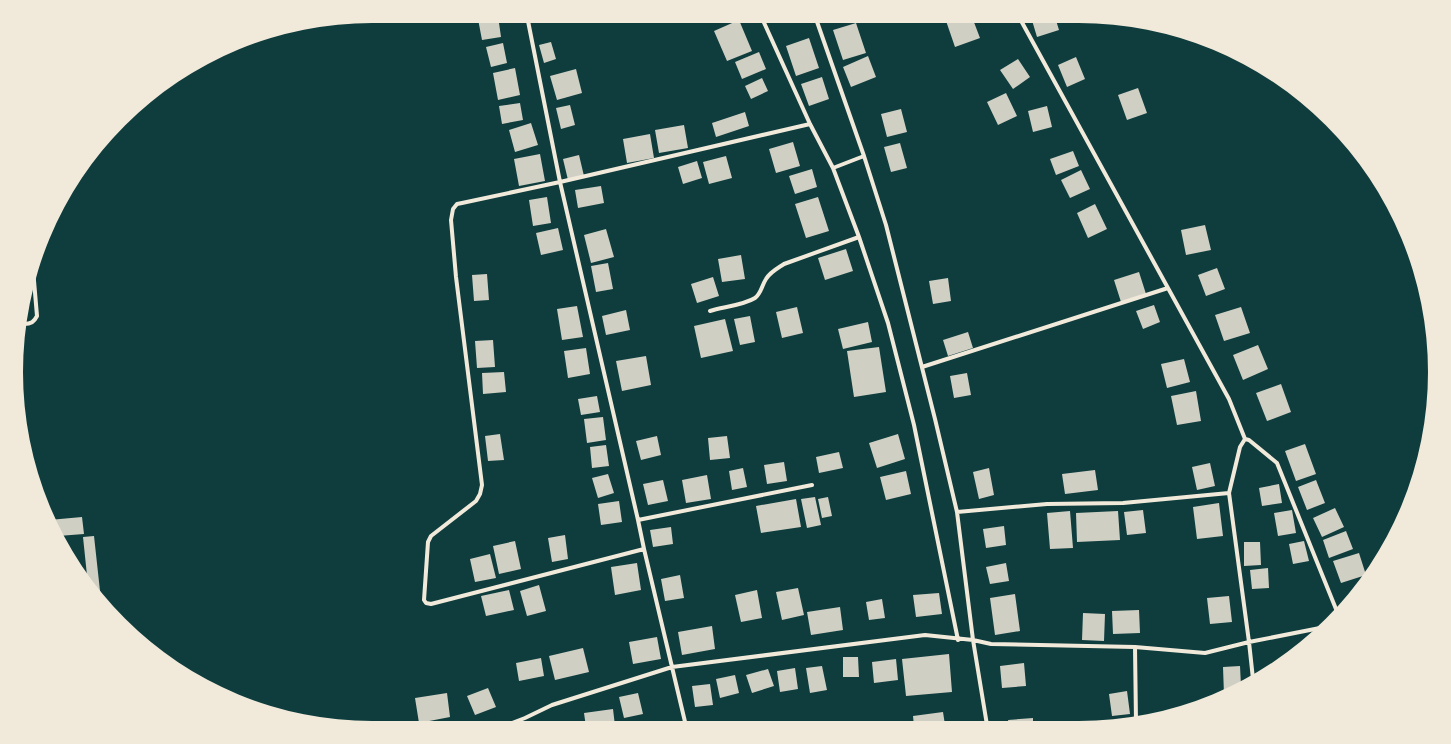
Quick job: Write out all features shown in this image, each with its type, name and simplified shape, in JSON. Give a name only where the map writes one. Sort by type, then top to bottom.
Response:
[{"type":"street","points":[[528,23],[560,182],[685,721]]},
{"type":"street","points":[[764,23],[810,124],[833,168],[859,237],[888,323],[914,425],[958,640]]},
{"type":"street","points":[[817,23],[864,156],[886,225],[922,367],[956,512],[973,640],[986,721]]},
{"type":"street","points":[[1022,23],[1229,399],[1245,439],[1249,440],[1277,463],[1336,608]]},
{"type":"street","points":[[644,549],[431,604],[426,603],[423,596],[428,542],[431,536],[476,501],[480,494],[482,485],[456,277],[451,214],[457,204],[462,202],[560,182],[810,124]]},
{"type":"street","points":[[833,168],[864,156]]},
{"type":"street","points":[[710,310],[756,298],[766,278],[774,270],[784,264],[859,237]]},
{"type":"street","points":[[26,324],[32,323],[36,316],[34,286]]},
{"type":"street","points":[[922,367],[1168,288]]},
{"type":"street","points":[[1245,439],[1240,447],[1228,493],[1249,642],[1252,675]]},
{"type":"street","points":[[638,520],[812,485]]},
{"type":"street","points":[[956,512],[1047,504],[1123,503],[1228,493]]},
{"type":"street","points":[[517,721],[552,705],[672,667],[925,635],[958,640],[973,640],[991,644],[1135,647],[1205,653],[1249,642],[1315,629]]},
{"type":"street","points":[[1135,647],[1136,716]]},
{"type":"building","points":[[479,23],[499,23],[501,37],[482,40]]},
{"type":"building","points":[[732,23],[740,23],[752,51],[727,61],[714,31]]},
{"type":"building","points":[[856,23],[866,53],[843,60],[833,30]]},
{"type":"building","points":[[947,23],[974,23],[980,38],[955,47]]},
{"type":"building","points":[[1033,23],[1057,23],[1059,30],[1037,37]]},
{"type":"building","points":[[809,38],[819,68],[796,76],[786,46]]},
{"type":"building","points":[[551,42],[556,59],[544,63],[539,45]]},
{"type":"building","points":[[503,43],[507,63],[491,67],[486,47]]},
{"type":"building","points":[[759,52],[766,69],[742,79],[735,62]]},
{"type":"building","points":[[868,56],[876,77],[851,87],[843,67]]},
{"type":"building","points":[[1076,57],[1085,79],[1067,87],[1058,65]]},
{"type":"building","points":[[1018,59],[1030,77],[1013,89],[1000,70]]},
{"type":"building","points":[[515,68],[520,95],[498,100],[493,73]]},
{"type":"building","points":[[576,69],[582,93],[557,100],[550,76]]},
{"type":"building","points":[[822,77],[829,99],[809,106],[801,84]]},
{"type":"building","points":[[762,78],[768,91],[751,99],[745,86]]},
{"type":"building","points":[[1138,88],[1147,113],[1127,120],[1118,95]]},
{"type":"building","points":[[1006,93],[1017,116],[998,125],[987,102]]},
{"type":"building","points":[[520,103],[523,120],[502,124],[499,106]]},
{"type":"building","points":[[570,105],[575,125],[561,129],[556,108]]},
{"type":"building","points":[[1047,106],[1052,127],[1033,132],[1028,111]]},
{"type":"building","points":[[901,109],[907,132],[887,137],[881,114]]},
{"type":"building","points":[[745,112],[749,126],[716,137],[712,123]]},
{"type":"building","points":[[531,123],[538,145],[515,152],[509,130]]},
{"type":"building","points":[[684,125],[688,148],[659,153],[655,130]]},
{"type":"building","points":[[650,134],[654,158],[627,163],[623,139]]},
{"type":"building","points":[[793,142],[800,166],[776,173],[769,149]]},
{"type":"building","points":[[900,143],[907,168],[891,172],[884,147]]},
{"type":"building","points":[[1073,151],[1079,166],[1056,175],[1050,159]]},
{"type":"building","points":[[540,154],[545,181],[519,186],[514,159]]},
{"type":"building","points":[[579,155],[584,176],[568,180],[563,159]]},
{"type":"building","points":[[726,156],[732,178],[709,184],[703,162]]},
{"type":"building","points":[[697,161],[702,178],[683,184],[678,167]]},
{"type":"building","points":[[812,169],[817,187],[795,194],[789,176]]},
{"type":"building","points":[[1081,170],[1090,189],[1070,198],[1061,180]]},
{"type":"building","points":[[601,186],[604,203],[578,208],[575,190]]},
{"type":"building","points":[[547,197],[551,223],[533,226],[529,200]]},
{"type":"building","points":[[818,197],[829,231],[806,238],[795,204]]},
{"type":"building","points":[[1095,204],[1107,229],[1088,238],[1077,213]]},
{"type":"building","points":[[1205,225],[1211,250],[1186,255],[1181,230]]},
{"type":"building","points":[[558,228],[563,250],[541,255],[536,233]]},
{"type":"building","points":[[606,229],[614,257],[591,263],[584,235]]},
{"type":"building","points":[[846,249],[853,271],[825,280],[818,258]]},
{"type":"building","points":[[741,255],[745,279],[722,282],[718,259]]},
{"type":"building","points":[[608,263],[613,289],[596,292],[591,266]]},
{"type":"building","points":[[1217,268],[1225,289],[1206,296],[1198,275]]},
{"type":"building","points":[[1139,272],[1146,294],[1121,302],[1114,280]]},
{"type":"building","points":[[487,274],[489,300],[474,301],[472,275]]},
{"type":"building","points":[[713,277],[719,296],[697,303],[691,284]]},
{"type":"building","points":[[948,278],[951,301],[933,304],[929,281]]},
{"type":"building","points":[[1154,305],[1160,322],[1143,329],[1136,311]]},
{"type":"building","points":[[577,306],[583,337],[562,340],[557,309]]},
{"type":"building","points":[[797,307],[803,333],[782,338],[776,312]]},
{"type":"building","points":[[1241,307],[1250,333],[1224,341],[1215,315]]},
{"type":"building","points":[[626,310],[630,330],[606,335],[602,316]]},
{"type":"building","points":[[750,316],[755,342],[740,345],[734,319]]},
{"type":"building","points":[[725,319],[733,351],[701,358],[694,326]]},
{"type":"building","points":[[868,322],[872,342],[843,349],[838,329]]},
{"type":"building","points":[[968,332],[973,348],[948,356],[943,340]]},
{"type":"building","points":[[493,340],[495,367],[477,368],[475,341]]},
{"type":"building","points":[[1258,345],[1268,369],[1243,380],[1233,355]]},
{"type":"building","points":[[879,347],[886,392],[854,397],[847,351]]},
{"type":"building","points":[[586,348],[590,374],[568,378],[564,351]]},
{"type":"building","points":[[646,356],[651,385],[622,391],[616,361]]},
{"type":"building","points":[[1184,359],[1190,382],[1167,388],[1161,364]]},
{"type":"building","points":[[504,372],[506,392],[483,394],[482,373]]},
{"type":"building","points":[[967,373],[971,395],[954,398],[950,376]]},
{"type":"building","points":[[1281,384],[1291,412],[1267,421],[1256,393]]},
{"type":"building","points":[[1196,391],[1201,421],[1177,425],[1171,396]]},
{"type":"building","points":[[597,396],[600,412],[581,415],[578,399]]},
{"type":"building","points":[[603,417],[606,440],[587,443],[584,419]]},
{"type":"building","points":[[500,434],[504,460],[488,461],[485,436]]},
{"type":"building","points":[[898,434],[905,459],[877,468],[869,443]]},
{"type":"building","points":[[657,436],[661,455],[641,460],[636,441]]},
{"type":"building","points":[[727,436],[730,458],[710,460],[708,438]]},
{"type":"building","points":[[1305,444],[1316,474],[1296,481],[1285,451]]},
{"type":"building","points":[[606,445],[609,466],[592,468],[590,447]]},
{"type":"building","points":[[839,452],[843,468],[819,473],[816,457]]},
{"type":"building","points":[[784,462],[787,481],[767,484],[764,465]]},
{"type":"building","points":[[1210,463],[1215,486],[1197,490],[1192,467]]},
{"type":"building","points":[[743,468],[747,487],[732,490],[729,471]]},
{"type":"building","points":[[989,468],[994,495],[979,499],[973,472]]},
{"type":"building","points":[[1095,470],[1098,490],[1065,494],[1062,474]]},
{"type":"building","points":[[906,471],[911,494],[886,500],[880,477]]},
{"type":"building","points":[[608,474],[614,493],[598,498],[592,478]]},
{"type":"building","points":[[707,475],[711,499],[686,503],[682,480]]},
{"type":"building","points":[[663,480],[668,501],[648,505],[643,484]]},
{"type":"building","points":[[1316,480],[1325,503],[1307,510],[1298,487]]},
{"type":"building","points":[[1279,484],[1282,503],[1262,506],[1259,488]]},
{"type":"building","points":[[815,497],[821,525],[807,528],[801,499]]},
{"type":"building","points":[[828,497],[832,516],[822,518],[818,499]]},
{"type":"building","points":[[796,499],[801,527],[761,533],[756,506]]},
{"type":"building","points":[[619,501],[622,522],[601,525],[598,504]]},
{"type":"building","points":[[1219,503],[1223,536],[1197,539],[1193,507]]},
{"type":"building","points":[[1335,508],[1344,527],[1322,537],[1313,518]]},
{"type":"building","points":[[1143,510],[1146,533],[1127,535],[1124,512]]},
{"type":"building","points":[[1292,510],[1296,533],[1278,536],[1274,513]]},
{"type":"building","points":[[1070,511],[1073,548],[1050,549],[1047,513]]},
{"type":"building","points":[[1118,511],[1120,540],[1077,542],[1076,513]]},
{"type":"building","points":[[82,517],[84,534],[64,536],[56,519]]},
{"type":"building","points":[[1004,526],[1006,545],[986,548],[983,529]]},
{"type":"building","points":[[671,527],[673,544],[653,547],[650,530]]},
{"type":"building","points":[[1346,531],[1353,549],[1329,558],[1323,540]]},
{"type":"building","points":[[565,535],[568,559],[552,562],[548,538]]},
{"type":"building","points":[[94,536],[100,590],[87,573],[83,537]]},
{"type":"building","points":[[515,541],[521,569],[499,574],[493,546]]},
{"type":"building","points":[[1304,541],[1309,561],[1293,564],[1289,544]]},
{"type":"building","points":[[1244,542],[1260,542],[1261,565],[1244,566]]},
{"type":"building","points":[[1359,553],[1365,572],[1361,576],[1341,583],[1333,561]]},
{"type":"building","points":[[490,554],[496,578],[475,582],[470,559]]},
{"type":"building","points":[[637,563],[641,590],[615,595],[611,567]]},
{"type":"building","points":[[1006,563],[1009,581],[990,584],[986,567]]},
{"type":"building","points":[[1268,568],[1269,588],[1252,589],[1250,570]]},
{"type":"building","points":[[680,575],[684,598],[665,601],[661,579]]},
{"type":"building","points":[[539,585],[546,611],[527,616],[520,591]]},
{"type":"building","points":[[798,588],[804,615],[782,620],[776,592]]},
{"type":"building","points":[[509,590],[514,610],[486,616],[481,596]]},
{"type":"building","points":[[757,590],[762,618],[741,622],[735,595]]},
{"type":"building","points":[[939,593],[942,614],[916,617],[913,595]]},
{"type":"building","points":[[1015,594],[1020,631],[995,635],[990,598]]},
{"type":"building","points":[[1229,596],[1232,622],[1210,624],[1207,598]]},
{"type":"building","points":[[882,599],[885,618],[869,620],[866,602]]},
{"type":"building","points":[[840,607],[843,630],[811,635],[807,612]]},
{"type":"building","points":[[1139,610],[1140,633],[1113,634],[1112,611]]},
{"type":"building","points":[[1083,613],[1105,614],[1104,641],[1082,640]]},
{"type":"building","points":[[712,626],[715,649],[682,655],[678,632]]},
{"type":"building","points":[[657,637],[661,659],[633,664],[629,642]]},
{"type":"building","points":[[583,648],[589,672],[555,680],[549,656]]},
{"type":"building","points":[[949,654],[952,692],[906,696],[902,659]]},
{"type":"building","points":[[843,657],[858,657],[859,677],[843,677]]},
{"type":"building","points":[[541,658],[544,676],[519,681],[516,663]]},
{"type":"building","points":[[896,659],[898,680],[874,683],[872,662]]},
{"type":"building","points":[[1024,663],[1026,686],[1002,688],[1000,666]]},
{"type":"building","points":[[822,666],[827,690],[810,693],[806,668]]},
{"type":"building","points":[[1240,666],[1241,681],[1224,689],[1223,667]]},
{"type":"building","points":[[795,668],[798,689],[780,692],[777,671]]},
{"type":"building","points":[[768,669],[774,686],[752,693],[746,675]]},
{"type":"building","points":[[735,675],[739,693],[720,698],[716,679]]},
{"type":"building","points":[[710,684],[713,705],[695,707],[692,686]]},
{"type":"building","points":[[488,688],[496,707],[475,715],[467,696]]},
{"type":"building","points":[[1127,691],[1130,714],[1112,716],[1109,694]]},
{"type":"building","points":[[447,693],[450,717],[429,721],[419,721],[415,698]]},
{"type":"building","points":[[638,693],[643,714],[624,718],[619,697]]},
{"type":"building","points":[[613,709],[614,721],[585,721],[584,713]]},
{"type":"building","points":[[943,712],[944,721],[914,721],[913,716]]},
{"type":"building","points":[[1033,718],[1033,721],[1008,720]]}]
